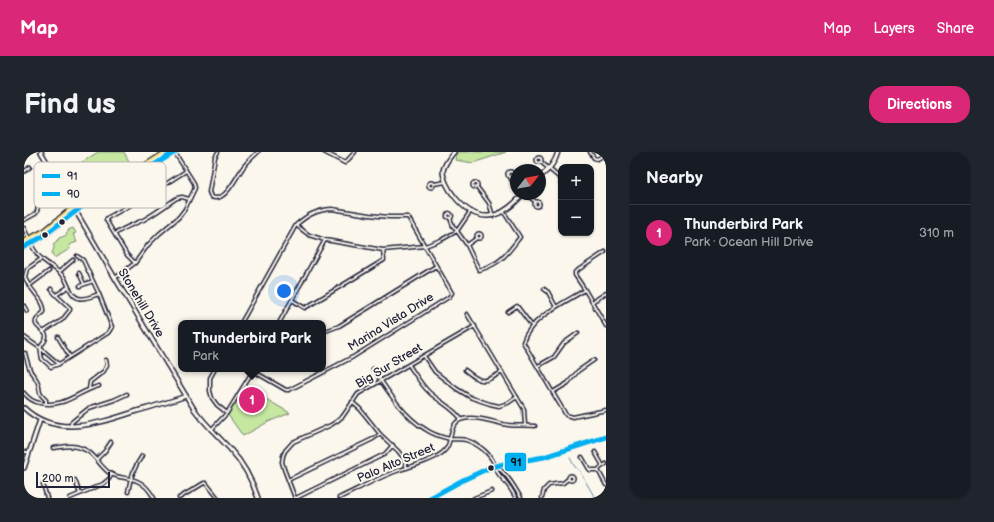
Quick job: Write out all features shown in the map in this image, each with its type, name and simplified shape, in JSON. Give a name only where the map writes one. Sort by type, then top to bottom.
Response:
[{"type":"main road","name":"Stonehill Drive","points":[[41,152],[47,162]]},
{"type":"main road","points":[[150,162],[166,152]]},
{"type":"main road","points":[[159,162],[175,152]]},
{"type":"main road","points":[[454,152],[443,171],[449,190],[470,212],[481,216],[493,216],[503,211],[517,200]]},
{"type":"main road","points":[[546,172],[550,169],[558,152]]},
{"type":"main road","name":"Stonehill Drive","points":[[74,209],[197,414],[244,466],[258,498]]},
{"type":"main road","points":[[24,241],[37,235],[74,209]]},
{"type":"main road","points":[[25,246],[47,235],[74,209]]},
{"type":"main road","points":[[31,244],[37,235]]},
{"type":"main road","points":[[25,246],[29,239]]},
{"type":"main road","points":[[24,408],[40,420],[53,424],[71,426],[89,425],[186,396]]},
{"type":"main road","points":[[24,468],[40,420]]},
{"type":"main road","points":[[430,498],[478,473],[496,466],[544,457],[606,437]]},
{"type":"street","points":[[115,278],[135,263],[148,245],[179,217],[185,209],[195,188],[194,183],[175,152]]},
{"type":"street","points":[[218,152],[215,157],[209,192],[211,197],[215,199],[220,197],[228,190],[244,165],[258,152]]},
{"type":"street","points":[[324,152],[345,164],[355,152]]},
{"type":"street","points":[[590,152],[594,158],[597,159],[601,157],[604,152]]},
{"type":"street","points":[[541,162],[558,176]]},
{"type":"street","points":[[24,172],[30,167]]},
{"type":"street","points":[[166,184],[186,171]]},
{"type":"street","points":[[434,184],[446,182]]},
{"type":"street","points":[[477,187],[489,203],[493,216]]},
{"type":"street","points":[[166,205],[177,198],[182,197],[189,199]]},
{"type":"street","points":[[24,220],[36,214],[38,208]]},
{"type":"street","points":[[125,208],[108,217],[106,220],[127,254],[135,263]]},
{"type":"street","points":[[115,234],[162,208]]},
{"type":"street","points":[[243,320],[296,225],[306,216],[332,209],[369,215],[408,217],[436,266],[339,326],[326,331]]},
{"type":"street","points":[[450,218],[453,226],[467,245],[479,270],[504,258],[520,237],[503,211]]},
{"type":"street","points":[[296,225],[309,235],[325,240],[384,250],[425,246],[442,240],[457,231],[470,212]]},
{"type":"street","points":[[24,228],[29,239]]},
{"type":"street","points":[[467,245],[477,238]]},
{"type":"street","points":[[281,320],[325,240]]},
{"type":"street","points":[[31,244],[41,259],[59,272],[76,297],[85,299],[99,294]]},
{"type":"street","points":[[292,300],[305,308],[384,260],[384,250]]},
{"type":"street","points":[[605,252],[575,272],[575,275],[606,326]]},
{"type":"street","points":[[41,259],[27,269],[25,279],[44,307],[44,312],[37,318],[36,325],[44,332],[46,337],[40,348],[42,359],[51,367],[59,364],[108,333],[112,327],[83,260],[77,256]]},
{"type":"street","points":[[59,272],[73,260]]},
{"type":"street","name":"Marina Vista Drive","points":[[326,371],[353,357],[449,297],[452,293],[436,266]]},
{"type":"street","points":[[29,286],[49,271]]},
{"type":"street","points":[[79,273],[84,284]]},
{"type":"street","points":[[80,286],[93,281]]},
{"type":"street","points":[[56,295],[69,286]]},
{"type":"street","points":[[44,332],[63,320],[70,310],[69,307],[51,289]]},
{"type":"street","points":[[544,289],[548,292],[556,307]]},
{"type":"street","points":[[585,290],[556,307],[541,318],[532,326],[524,337],[523,342],[566,415],[573,417],[606,410]]},
{"type":"street","points":[[592,302],[606,293]]},
{"type":"street","points":[[24,306],[27,311]]},
{"type":"street","points":[[508,312],[517,306],[532,326]]},
{"type":"street","points":[[467,314],[524,409],[525,425]]},
{"type":"street","name":"Big Sur Street","points":[[288,480],[282,462],[285,450],[293,442],[337,421],[343,416],[358,394],[475,326]]},
{"type":"street","points":[[537,366],[554,357],[564,343],[578,333]]},
{"type":"street","points":[[24,337],[59,364]]},
{"type":"street","points":[[58,337],[70,357]]},
{"type":"street","points":[[25,353],[27,364],[38,383],[39,392],[46,400],[46,404]]},
{"type":"street","points":[[424,356],[435,372],[457,389],[472,398],[499,406],[508,403],[517,397]]},
{"type":"street","points":[[89,388],[90,382],[104,371],[107,366],[106,360]]},
{"type":"street","points":[[553,392],[568,383],[578,371],[594,360]]},
{"type":"street","points":[[409,365],[422,385],[461,419],[470,418],[510,425],[535,426]]},
{"type":"street","points":[[373,369],[399,406],[415,422],[432,433],[451,439],[465,440],[478,446],[488,454],[496,466],[509,479],[521,498]]},
{"type":"street","points":[[465,370],[476,379],[484,381],[502,372]]},
{"type":"street","points":[[213,372],[210,378],[210,391],[212,398],[228,413]]},
{"type":"street","points":[[211,430],[228,413],[253,372]]},
{"type":"street","name":"Marina Vista Drive","points":[[257,372],[286,390],[289,390],[324,372]]},
{"type":"street","points":[[24,393],[36,402],[58,404],[67,401],[89,388],[99,386]]},
{"type":"street","points":[[71,426],[71,423],[89,408],[127,394]]},
{"type":"street","points":[[352,402],[360,409],[380,434],[393,445],[402,456],[407,468]]},
{"type":"street","name":"Palo Alto Street","points":[[339,498],[384,476],[431,459],[444,452],[448,448],[451,439],[452,428],[461,419]]},
{"type":"street","points":[[380,434],[373,439],[288,480],[296,498],[385,454],[393,445]]},
{"type":"street","points":[[97,459],[111,442]]},
{"type":"street","points":[[53,448],[72,446],[80,447],[90,452],[108,472],[138,481],[145,485],[154,498]]},
{"type":"street","points":[[24,452],[29,452]]},
{"type":"street","points":[[595,452],[603,466]]},
{"type":"street","points":[[128,492],[134,468],[142,456]]},
{"type":"street","points":[[582,457],[590,470],[598,470],[606,464]]},
{"type":"street","points":[[496,466],[497,472],[506,482],[516,498]]},
{"type":"street","points":[[598,470],[606,485]]},
{"type":"street","points":[[70,498],[103,484],[112,474]]},
{"type":"street","points":[[542,498],[544,490],[549,485],[563,483],[568,479]]},
{"type":"street","points":[[75,480],[80,494]]},
{"type":"street","points":[[179,498],[204,483],[206,483],[216,497]]},
{"type":"street","points":[[43,484],[47,498]]},
{"type":"street","points":[[474,498],[492,491]]},
{"type":"green space","points":[[98,152],[124,152],[129,162],[82,162]]},
{"type":"green space","points":[[457,152],[506,152],[473,163],[455,160]]},
{"type":"green space","points":[[73,228],[76,233],[73,234],[77,242],[69,245],[70,249],[54,258],[52,253],[54,248],[53,244],[59,238],[67,235],[66,233],[69,231],[68,230]]},
{"type":"green space","points":[[245,387],[290,413],[268,422],[243,436],[228,415]]},
{"type":"waterway","points":[[570,458],[575,467],[579,470],[595,498]]},
{"type":"transit line","name":"90","points":[[159,162],[175,152]]},
{"type":"transit line","name":"90","points":[[24,247],[42,237],[80,208]]},
{"type":"transit line","name":"91","points":[[430,498],[489,468],[544,457],[606,437]]},
{"type":"place","name":"Thunderbird Park","points":[[252,400]]}]
